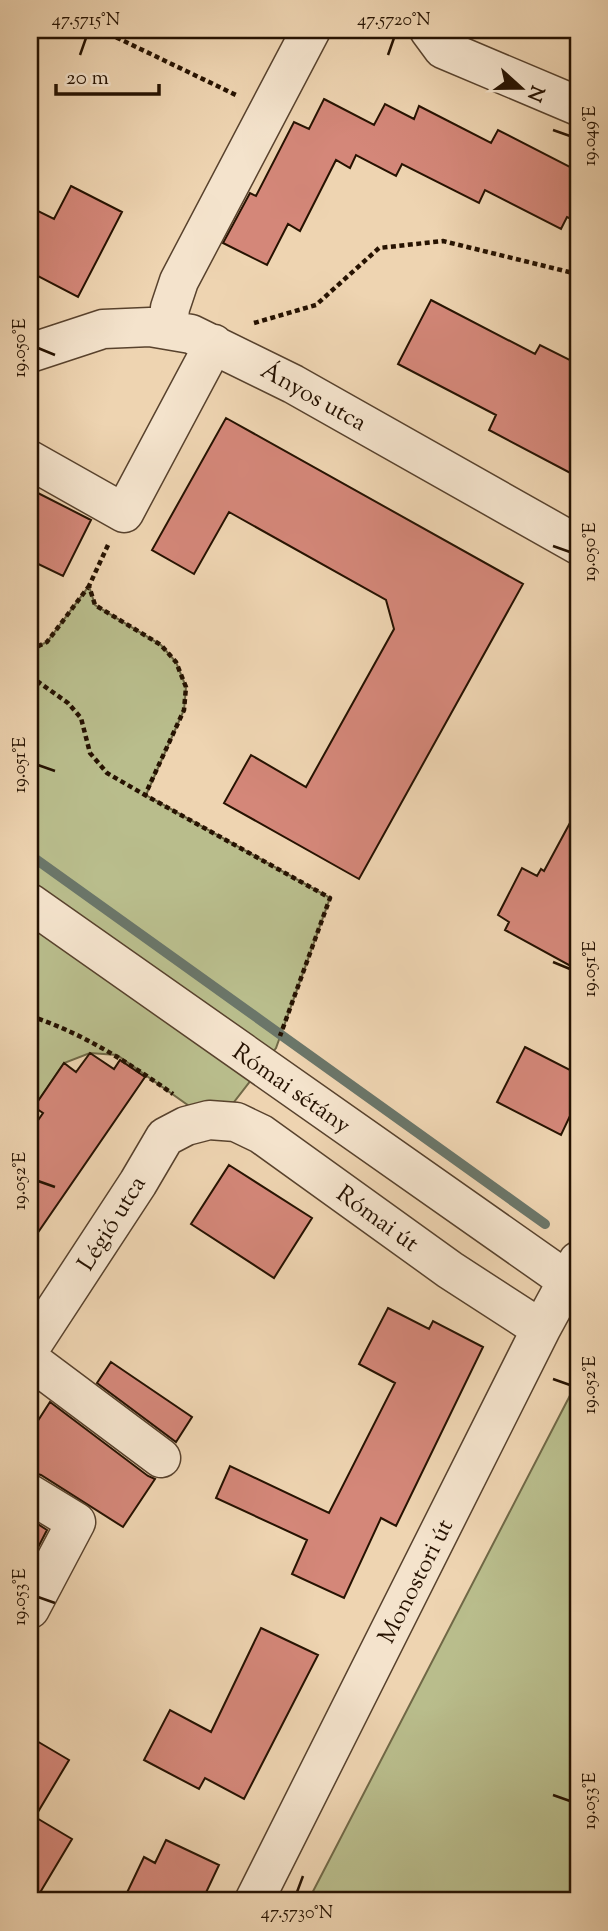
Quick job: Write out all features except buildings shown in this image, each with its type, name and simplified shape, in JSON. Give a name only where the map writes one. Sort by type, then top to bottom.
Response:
[{"type":"street","points":[[168,330],[170,308],[179,281],[311,30]]},
{"type":"street","points":[[429,30],[443,49],[578,106]]},
{"type":"street","name":"Ányos utca","points":[[30,353],[103,329],[150,327],[191,334],[293,384],[578,545]]},
{"type":"street","points":[[30,460],[124,513],[214,344]]},
{"type":"street","name":"Római sétány","points":[[30,903],[567,1266]]},
{"type":"street","name":"Római út","points":[[209,1120],[236,1122],[261,1134],[450,1270],[541,1329]]},
{"type":"street","name":"Légió utca","points":[[30,1348],[165,1137],[186,1126],[209,1120]]},
{"type":"street","name":"Monostori út","points":[[254,1901],[541,1329],[567,1266]]},
{"type":"street","points":[[30,1360],[161,1458]]},
{"type":"street","points":[[30,1494],[76,1522],[30,1609]]},
{"type":"path","points":[[30,38],[55,30]]},
{"type":"path","points":[[101,30],[268,111]]},
{"type":"path","points":[[246,322],[257,323],[316,305],[379,248],[410,243],[443,241],[578,276]]},
{"type":"path","points":[[30,650],[47,642],[89,586],[124,513]]},
{"type":"path","points":[[89,586],[95,605],[161,645],[176,662],[186,687],[184,710],[145,794]]},
{"type":"path","points":[[30,676],[68,703],[81,718],[90,753],[107,774],[330,898],[276,1048]]},
{"type":"path","points":[[30,1016],[76,1034],[117,1055],[209,1120]]},
{"type":"green space","points":[[89,586],[95,605],[161,645],[176,662],[186,687],[184,710],[146,795],[330,898],[276,1048],[234,1102],[209,1120],[117,1055],[90,1053],[64,1063],[30,1113],[30,650],[47,642]]},
{"type":"green space","points":[[578,1380],[578,1901],[308,1901]]},
{"type":"waterway","points":[[30,855],[545,1224]]}]
